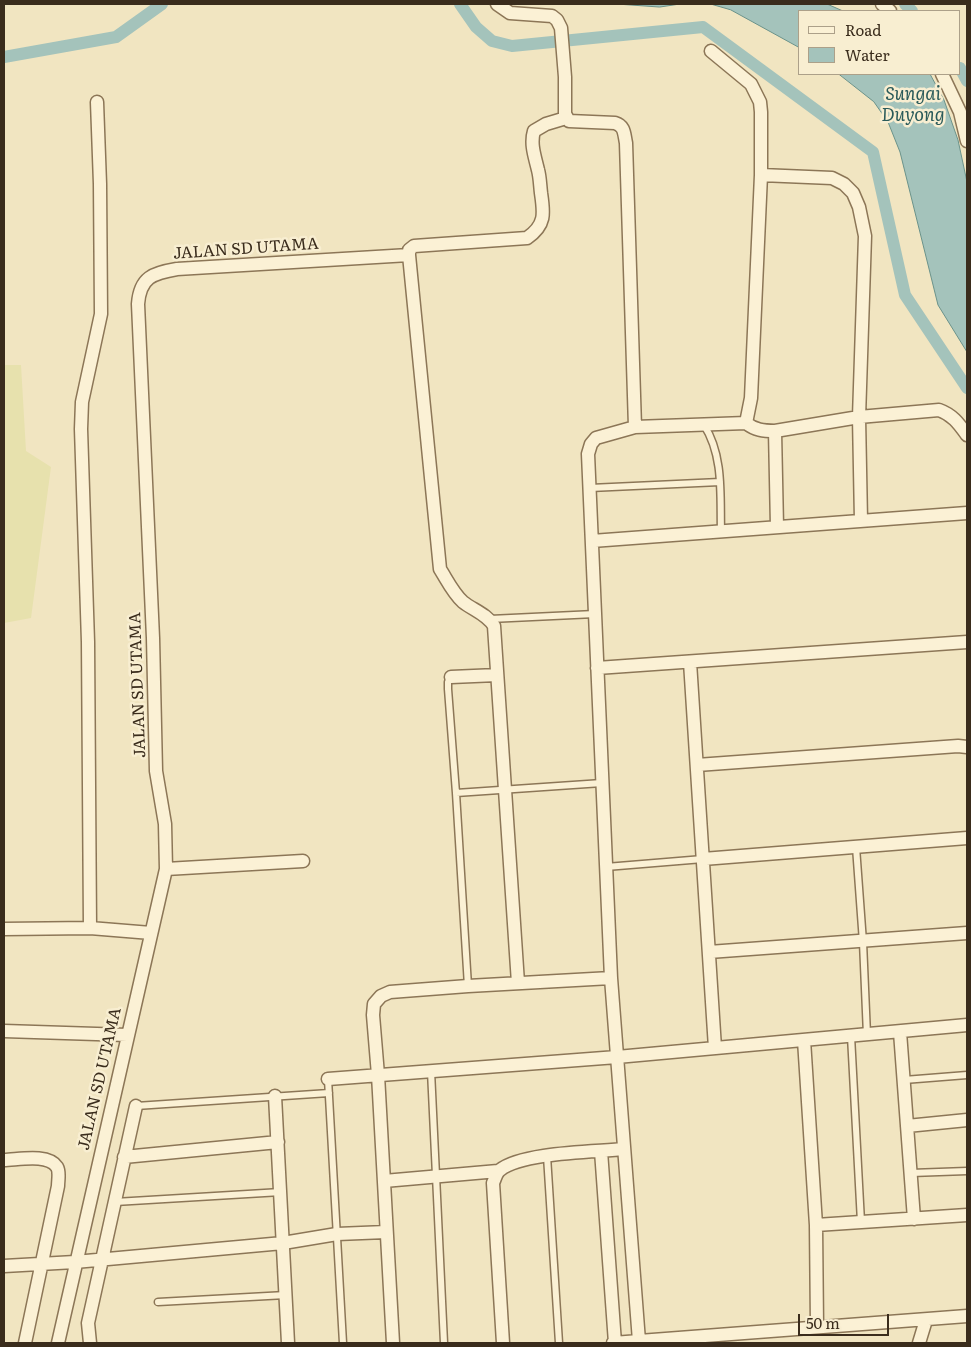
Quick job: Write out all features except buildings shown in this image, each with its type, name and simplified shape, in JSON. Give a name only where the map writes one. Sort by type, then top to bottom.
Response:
[{"type":"street","points":[[497,4],[510,12],[552,16],[557,20],[561,28],[566,118]]},
{"type":"street","points":[[711,51],[752,84],[762,112],[751,398],[746,424]]},
{"type":"street","points":[[942,75],[960,112],[967,141]]},
{"type":"street","points":[[90,928],[88,642],[81,429],[82,402],[101,314],[97,102]]},
{"type":"street","points":[[518,983],[494,626],[490,619],[462,601],[448,584],[440,569],[409,250],[414,246],[527,238],[536,232],[544,214],[532,138],[534,132],[546,124],[566,118]]},
{"type":"street","points":[[566,118],[573,122],[615,123],[624,128],[634,428]]},
{"type":"street","points":[[761,175],[832,178],[844,184],[853,193],[859,206],[865,236],[859,417],[860,520]]},
{"type":"street","name":"JALAN SD UTAMA","points":[[58,1343],[166,869],[165,824],[156,771],[153,638],[139,292],[152,275],[177,269],[409,255]]},
{"type":"street","points":[[639,1341],[611,978],[588,454],[590,444],[596,438],[634,428],[703,424],[746,424],[764,431],[775,431],[859,417],[939,410],[948,413],[955,419],[967,435]]},
{"type":"street","points":[[775,431],[778,527]]},
{"type":"street","points":[[592,540],[967,513]]},
{"type":"street","points":[[598,668],[967,642]]},
{"type":"street","points":[[690,662],[715,1048]]},
{"type":"street","points":[[451,677],[497,675]]},
{"type":"street","points":[[696,765],[958,746],[967,747]]},
{"type":"street","points":[[703,859],[967,838]]},
{"type":"street","points":[[166,869],[302,861]]},
{"type":"street","points":[[4,929],[90,928],[151,934]]},
{"type":"street","points":[[709,952],[967,933]]},
{"type":"street","points":[[393,1343],[373,1015],[374,1004],[381,996],[390,992],[611,978]]},
{"type":"street","points":[[328,1079],[617,1057],[967,1025]]},
{"type":"street","points":[[4,1031],[127,1035]]},
{"type":"street","points":[[900,1032],[914,1219]]},
{"type":"street","points":[[804,1040],[816,1225],[817,1328]]},
{"type":"street","points":[[275,1096],[288,1343]]},
{"type":"street","points":[[90,1343],[88,1323],[136,1106]]},
{"type":"street","points":[[907,1126],[967,1120]]},
{"type":"street","points":[[124,1157],[278,1142]]},
{"type":"street","points":[[384,1182],[498,1171],[520,1160],[624,1149]]},
{"type":"street","points":[[601,1151],[614,1343],[666,1341],[967,1316]]},
{"type":"street","points":[[4,1160],[39,1158],[50,1160],[56,1167],[59,1176],[25,1343]]},
{"type":"street","points":[[498,1171],[494,1183],[503,1343]]},
{"type":"street","points":[[816,1225],[967,1216]]},
{"type":"street","points":[[4,1266],[75,1262],[283,1243],[337,1234],[386,1232]]},
{"type":"street","points":[[918,1343],[926,1320]]},
{"type":"lane","points":[[703,424],[715,449],[720,482],[721,531]]},
{"type":"lane","points":[[590,488],[720,482]]},
{"type":"lane","points":[[490,619],[595,614]]},
{"type":"lane","points":[[451,677],[448,682],[448,689],[468,986]]},
{"type":"lane","points":[[456,793],[602,783]]},
{"type":"lane","points":[[856,847],[864,942],[867,1035]]},
{"type":"lane","points":[[606,867],[703,859]]},
{"type":"lane","points":[[851,1036],[861,1222]]},
{"type":"lane","points":[[431,1071],[444,1343]]},
{"type":"lane","points":[[904,1080],[967,1075]]},
{"type":"lane","points":[[328,1079],[343,1343]]},
{"type":"lane","points":[[136,1106],[329,1093]]},
{"type":"lane","points":[[547,1156],[559,1343]]},
{"type":"lane","points":[[911,1174],[967,1171]]},
{"type":"lane","points":[[114,1202],[280,1192]]},
{"type":"lane","points":[[158,1302],[286,1295]]},
{"type":"shaded area","points":[[4,365],[21,365],[26,451],[51,467],[31,618],[4,623]]},
{"type":"water","points":[[617,4],[680,4],[660,7]]},
{"type":"water","points":[[711,4],[827,4],[841,10],[798,10],[798,47],[731,10]]},
{"type":"water","name":"Sungai Duyong","points":[[840,75],[931,75],[944,100],[958,140],[967,182],[967,352],[938,305],[900,152],[888,122],[874,102]]},
{"type":"waterway","points":[[4,57],[116,37],[162,4]]},
{"type":"waterway","points":[[460,4],[476,27],[492,41],[512,46],[703,27],[873,152],[905,295],[967,388]]},
{"type":"waterway","points":[[905,4],[911,10]]},
{"type":"waterway","points":[[961,70],[967,81]]}]
